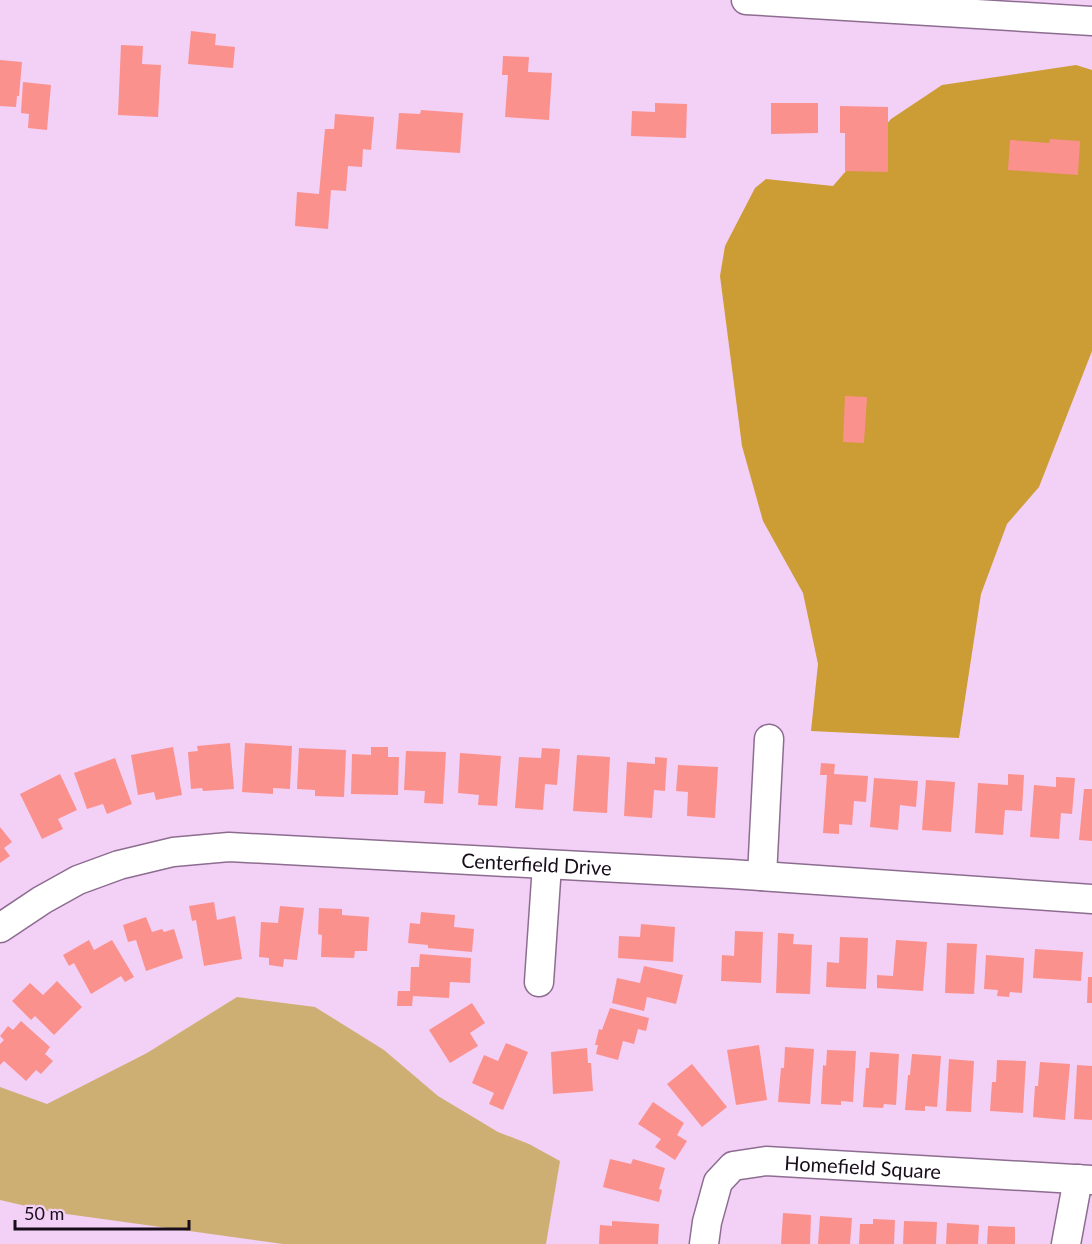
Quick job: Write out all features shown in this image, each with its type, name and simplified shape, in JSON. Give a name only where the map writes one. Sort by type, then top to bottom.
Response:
[{"type":"street","points":[[746,0],[1092,21]]},
{"type":"street","points":[[762,876],[769,739]]},
{"type":"street","name":"Centerfield Drive","points":[[0,928],[42,900],[78,880],[119,865],[172,852],[229,847],[762,876],[1092,899]]},
{"type":"street","points":[[538,982],[547,865]]},
{"type":"street","name":"Homefield Square","points":[[704,1244],[707,1222],[718,1182],[733,1166],[766,1161],[1085,1179],[1066,1244]]},
{"type":"shaded area","points":[[1076,65],[1092,70],[1092,351],[1039,487],[1007,524],[981,594],[959,738],[811,731],[818,664],[803,593],[763,521],[742,446],[720,276],[725,246],[755,188],[766,179],[833,186],[891,119],[942,85]]},
{"type":"shaded area","points":[[237,997],[315,1007],[384,1050],[438,1096],[498,1132],[529,1144],[560,1161],[546,1244],[283,1244],[52,1212],[0,1200],[0,1087],[47,1104],[147,1053]]},
{"type":"building","points":[[191,31],[216,34],[215,45],[235,47],[233,68],[188,64]]},
{"type":"building","points":[[121,45],[143,46],[142,64],[161,65],[158,117],[118,115]]},
{"type":"building","points":[[503,56],[529,57],[528,72],[552,73],[549,120],[505,117],[508,75],[502,75]]},
{"type":"building","points":[[0,60],[22,62],[16,107],[0,106]]},
{"type":"building","points":[[23,82],[51,85],[47,130],[28,128],[29,114],[21,113]]},
{"type":"building","points":[[655,103],[687,104],[686,138],[631,136],[632,111],[655,112]]},
{"type":"building","points":[[771,103],[818,103],[818,133],[771,134]]},
{"type":"building","points":[[840,106],[888,107],[888,172],[845,171],[845,133],[840,133]]},
{"type":"building","points":[[421,110],[463,113],[460,153],[396,149],[399,113],[420,114]]},
{"type":"building","points":[[335,114],[374,117],[371,150],[363,149],[362,167],[348,166],[346,191],[331,190],[328,229],[295,226],[297,192],[319,194],[325,129],[334,129]]},
{"type":"building","points":[[1050,139],[1080,141],[1078,175],[1008,170],[1010,140],[1049,143]]},
{"type":"building","points":[[845,396],[867,397],[864,443],[843,442]]},
{"type":"building","points":[[230,743],[234,789],[203,791],[202,788],[191,789],[188,752],[198,751],[197,746]]},
{"type":"building","points":[[245,743],[292,746],[290,789],[273,788],[273,794],[242,792]]},
{"type":"building","points":[[173,747],[182,795],[156,800],[154,792],[138,795],[131,755]]},
{"type":"building","points":[[371,747],[388,747],[388,757],[399,757],[398,795],[351,794],[352,754],[371,755]]},
{"type":"building","points":[[299,748],[346,750],[344,797],[315,796],[315,790],[297,789]]},
{"type":"building","points":[[542,748],[560,749],[557,785],[545,784],[543,810],[515,808],[519,757],[541,758]]},
{"type":"building","points":[[406,751],[446,752],[443,804],[424,803],[425,791],[404,790]]},
{"type":"building","points":[[460,753],[501,756],[497,806],[478,805],[479,795],[458,793]]},
{"type":"building","points":[[577,755],[610,757],[607,813],[573,811]]},
{"type":"building","points":[[655,757],[667,758],[665,791],[654,790],[652,818],[624,816],[627,762],[655,764]]},
{"type":"building","points":[[115,758],[132,804],[107,814],[103,804],[87,809],[74,773]]},
{"type":"building","points":[[821,763],[835,764],[834,774],[868,776],[866,802],[854,801],[852,825],[839,824],[839,834],[823,833],[827,775],[820,775]]},
{"type":"building","points":[[678,765],[718,767],[715,818],[687,816],[688,792],[676,791]]},
{"type":"building","points":[[60,774],[77,810],[58,819],[63,829],[42,839],[20,794]]},
{"type":"building","points":[[1008,774],[1024,775],[1022,811],[1005,810],[1003,835],[975,833],[978,783],[1008,785]]},
{"type":"building","points":[[1056,777],[1075,778],[1072,814],[1061,813],[1059,839],[1030,837],[1034,785],[1056,787]]},
{"type":"building","points":[[874,778],[918,781],[916,807],[900,805],[898,830],[870,827]]},
{"type":"building","points":[[926,780],[955,782],[951,832],[922,830]]},
{"type":"building","points":[[1084,789],[1092,789],[1092,841],[1079,840]]},
{"type":"building","points":[[0,827],[12,842],[4,848],[10,856],[0,863]]},
{"type":"building","points":[[214,902],[217,920],[235,916],[242,959],[204,966],[196,920],[192,921],[189,906]]},
{"type":"building","points":[[280,906],[304,908],[297,960],[284,959],[283,967],[269,965],[269,958],[259,957],[261,922],[278,923]]},
{"type":"building","points":[[319,908],[342,909],[342,915],[369,917],[367,951],[355,951],[354,958],[321,957],[322,935],[318,934]]},
{"type":"building","points":[[421,912],[455,915],[454,927],[474,929],[472,952],[428,948],[428,945],[408,943],[410,923],[420,924]]},
{"type":"building","points":[[146,917],[152,932],[174,929],[183,958],[146,971],[136,940],[128,942],[123,925]]},
{"type":"building","points":[[641,924],[675,927],[673,962],[618,958],[619,936],[640,937]]},
{"type":"building","points":[[735,931],[763,932],[761,983],[721,981],[722,955],[734,956]]},
{"type":"building","points":[[778,933],[794,934],[793,944],[812,945],[810,994],[776,993]]},
{"type":"building","points":[[840,937],[868,938],[866,989],[826,987],[827,962],[839,963]]},
{"type":"building","points":[[89,940],[94,950],[112,940],[134,977],[125,982],[121,976],[91,994],[74,963],[69,966],[63,955]]},
{"type":"building","points":[[896,940],[927,942],[923,991],[877,988],[877,975],[893,976]]},
{"type":"building","points":[[947,943],[977,944],[974,994],[945,993]]},
{"type":"building","points":[[1035,949],[1083,952],[1081,981],[1033,978]]},
{"type":"building","points":[[420,954],[471,958],[470,983],[450,982],[449,998],[413,996],[412,1006],[397,1006],[398,991],[410,991],[411,967],[419,967]]},
{"type":"building","points":[[986,955],[1024,958],[1022,993],[1010,992],[1009,997],[997,996],[998,990],[984,989]]},
{"type":"building","points":[[644,966],[683,975],[676,1004],[647,997],[644,1011],[612,1003],[617,978],[640,983]]},
{"type":"building","points":[[1088,977],[1092,977],[1092,1003],[1087,1003]]},
{"type":"building","points":[[57,981],[82,1007],[54,1035],[35,1016],[31,1020],[12,1001],[30,983],[43,995]]},
{"type":"building","points":[[472,1003],[485,1023],[470,1033],[478,1046],[450,1063],[429,1030]]},
{"type":"building","points":[[610,1008],[649,1018],[646,1031],[638,1029],[634,1044],[623,1041],[618,1060],[596,1054],[598,1045],[595,1045],[599,1029],[602,1030]]},
{"type":"building","points":[[21,1021],[50,1047],[45,1054],[53,1061],[41,1074],[36,1070],[26,1081],[4,1061],[0,1065],[0,1044],[4,1040],[0,1036],[8,1026],[13,1030]]},
{"type":"building","points":[[506,1043],[528,1052],[503,1110],[489,1104],[494,1093],[472,1083],[484,1055],[498,1061]]},
{"type":"building","points":[[759,1045],[767,1100],[736,1105],[727,1050]]},
{"type":"building","points":[[785,1047],[814,1049],[810,1104],[778,1102]]},
{"type":"building","points":[[587,1048],[588,1063],[591,1063],[593,1091],[553,1094],[551,1052]]},
{"type":"building","points":[[827,1050],[856,1051],[853,1102],[841,1101],[841,1105],[821,1104],[823,1065],[826,1066]]},
{"type":"building","points":[[870,1052],[899,1054],[896,1105],[884,1104],[883,1108],[863,1107],[866,1068],[869,1068]]},
{"type":"building","points":[[912,1054],[941,1056],[937,1107],[925,1106],[925,1111],[905,1110]]},
{"type":"building","points":[[949,1059],[974,1061],[971,1112],[946,1111]]},
{"type":"building","points":[[997,1060],[1026,1061],[1023,1113],[990,1111],[992,1082],[996,1082]]},
{"type":"building","points":[[1040,1062],[1070,1064],[1065,1120],[1033,1117],[1035,1086],[1038,1086]]},
{"type":"building","points":[[692,1064],[727,1107],[702,1127],[667,1084]]},
{"type":"building","points":[[1077,1065],[1092,1066],[1092,1120],[1074,1119]]},
{"type":"building","points":[[653,1102],[684,1123],[677,1135],[687,1141],[675,1160],[655,1147],[661,1139],[638,1124]]},
{"type":"building","points":[[610,1159],[631,1164],[633,1159],[665,1168],[659,1189],[662,1190],[659,1202],[603,1187]]},
{"type":"building","points":[[783,1213],[811,1215],[810,1244],[781,1244]]},
{"type":"building","points":[[820,1216],[852,1218],[850,1244],[818,1244]]},
{"type":"building","points":[[873,1219],[895,1220],[894,1244],[859,1244],[860,1224],[873,1224]]},
{"type":"building","points":[[612,1221],[659,1224],[658,1244],[599,1244],[600,1225],[612,1226]]},
{"type":"building","points":[[904,1221],[937,1222],[936,1244],[903,1244]]},
{"type":"building","points":[[947,1223],[979,1225],[978,1244],[946,1244]]},
{"type":"building","points":[[988,1226],[1015,1227],[1015,1244],[987,1244]]}]
